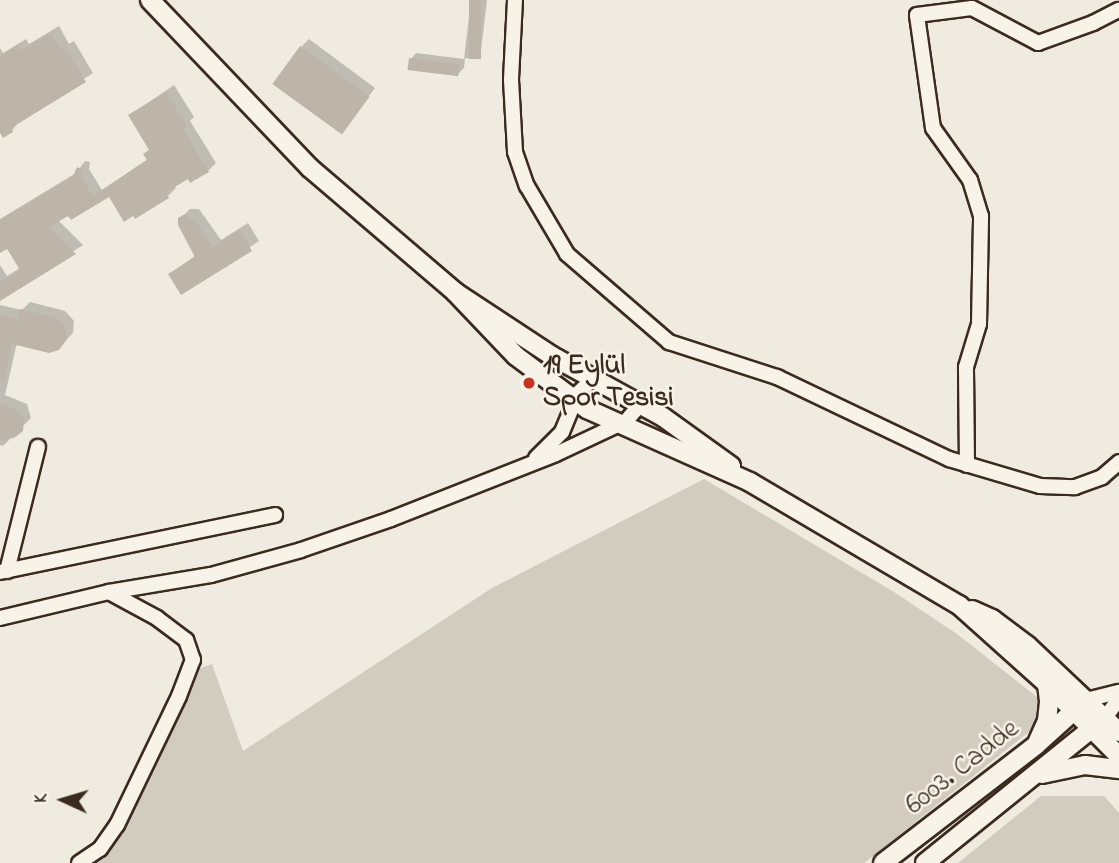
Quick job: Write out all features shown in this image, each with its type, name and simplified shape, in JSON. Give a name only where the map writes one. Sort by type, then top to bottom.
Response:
[{"type":"main road","points":[[150,0],[310,168],[455,292],[516,356],[574,401],[618,426],[642,432],[750,482],[959,605],[1004,628],[1099,724],[1119,756]]},
{"type":"main road","points":[[455,292],[552,356],[641,404],[696,440],[750,482]]},
{"type":"main road","points":[[959,605],[1046,684],[1080,706]]},
{"type":"main road","points":[[1036,745],[1047,721],[1049,701],[1046,684]]},
{"type":"main road","name":"6003. Cadde","points":[[883,863],[1036,745],[1080,706]]},
{"type":"main road","points":[[1099,724],[1119,732]]},
{"type":"main road","name":"6003. Cadde","points":[[925,863],[1099,724]]},
{"type":"main road","points":[[1039,774],[1085,765],[1119,769]]},
{"type":"street","points":[[515,0],[511,80],[515,152],[527,186],[567,254],[669,342],[777,377],[949,459],[1040,486],[1075,487],[1102,477],[1119,461]]},
{"type":"street","points":[[967,465],[967,367],[979,324],[981,216],[970,180],[933,128],[917,15],[972,8],[1038,43],[1093,23],[1119,10]]},
{"type":"street","points":[[530,463],[562,432],[574,401],[583,386],[594,378]]},
{"type":"street","points":[[0,618],[109,592],[211,575],[301,551],[391,519],[618,426],[635,414],[641,404]]},
{"type":"street","points":[[38,447],[4,571],[275,514]]},
{"type":"street","points":[[79,863],[100,849],[117,825],[179,696],[193,660],[186,639],[157,618],[109,592]]},
{"type":"street","points":[[1080,706],[1119,692]]},
{"type":"street","points":[[1099,724],[1119,699]]},
{"type":"shaded area","points":[[704,479],[894,592],[957,634],[1042,701],[1040,718],[1030,731],[864,863],[89,863],[113,845],[136,805],[175,723],[196,670],[212,664],[243,751],[492,588]]},
{"type":"shaded area","points":[[1041,796],[1104,796],[1119,813],[1119,863],[958,863]]},
{"type":"building","points":[[469,0],[481,0],[481,59],[469,59]]},
{"type":"building","points":[[50,33],[61,50],[65,48],[86,82],[11,128],[13,132],[3,138],[0,133],[0,56],[17,46],[21,51]]},
{"type":"building","points":[[300,46],[370,97],[342,135],[272,84]]},
{"type":"building","points":[[409,58],[460,64],[458,76],[408,70]]},
{"type":"building","points":[[166,92],[187,126],[183,129],[209,172],[190,183],[188,179],[166,192],[169,198],[135,219],[133,216],[124,222],[109,197],[71,220],[68,216],[49,227],[76,254],[0,301],[0,282],[20,270],[7,249],[0,253],[0,220],[73,176],[77,167],[83,170],[82,178],[93,196],[147,160],[143,154],[149,150],[128,115]]},
{"type":"building","points":[[185,214],[197,223],[212,247],[240,230],[252,251],[181,295],[168,274],[195,257],[178,225],[178,218]]},
{"type":"building","points":[[20,309],[57,318],[65,325],[67,339],[59,350],[49,353],[12,344],[4,380],[0,380],[0,315],[18,319]]},
{"type":"building","points":[[0,403],[16,409],[24,419],[23,431],[14,438],[0,440]]},
{"type":"place","name":"19 Eylül Spor Tesisi","points":[[529,383]]}]
